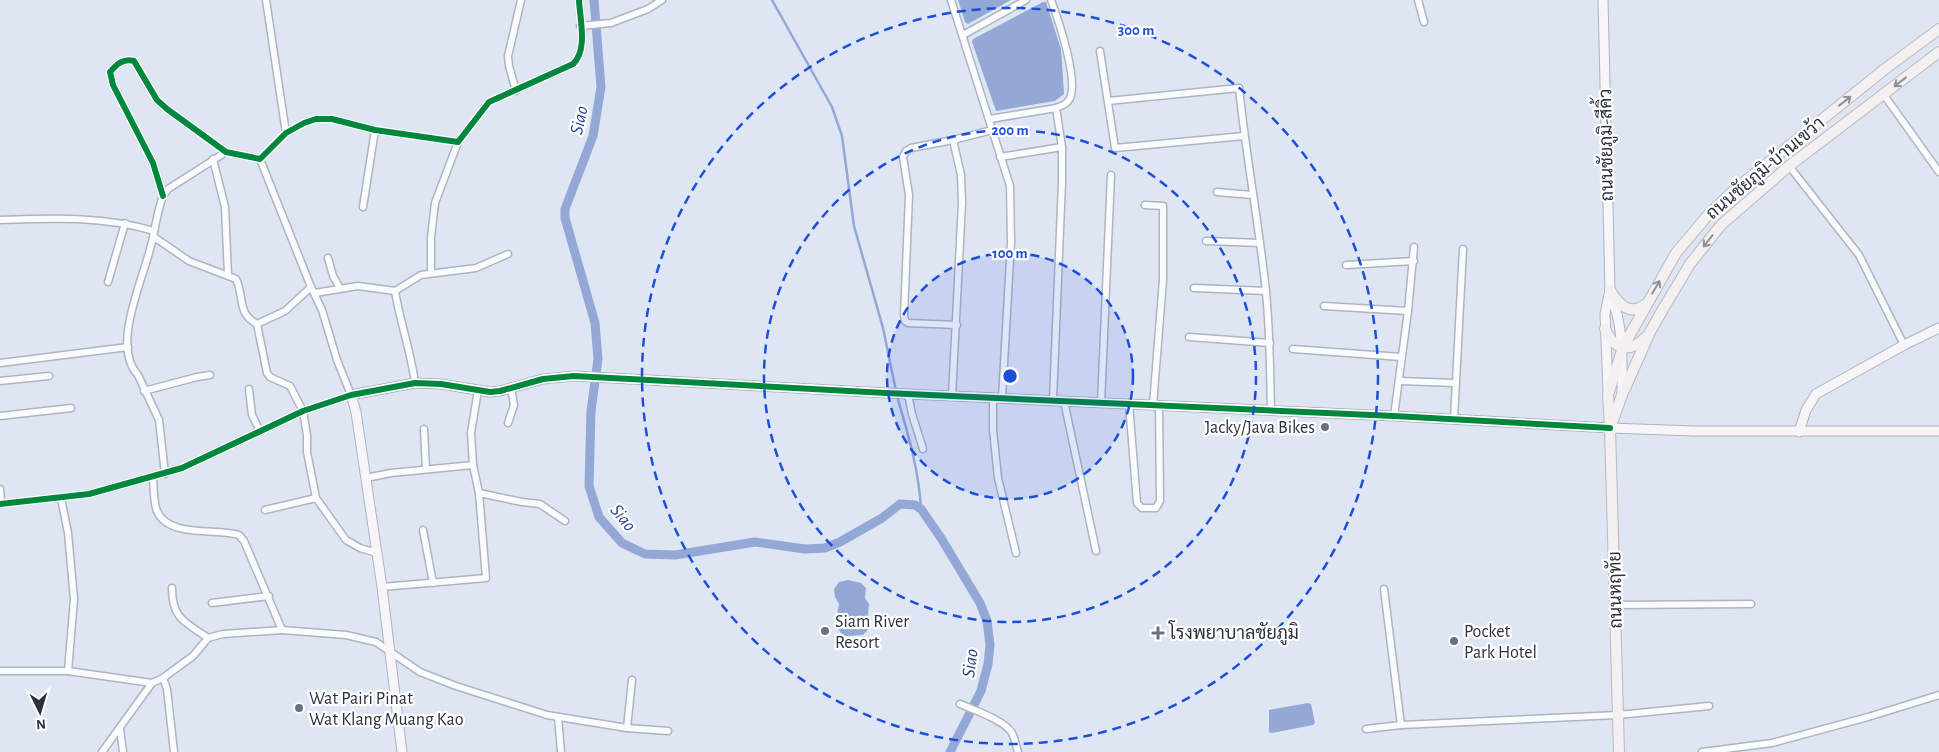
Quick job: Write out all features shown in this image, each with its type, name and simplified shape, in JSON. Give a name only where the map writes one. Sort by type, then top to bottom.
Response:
[{"type":"main road","name":"ถนนชัยภูมิ-บ้านเขว้า","points":[[1608,395],[1622,347],[1676,254],[1708,215],[1733,191],[1939,29]]},
{"type":"main road","points":[[1926,39],[1938,53]]},
{"type":"main road","name":"ถนนชัยภูมิ-บ้านเขว้า","points":[[1622,395],[1650,332],[1690,264],[1721,225],[1789,166],[1938,53]]},
{"type":"main road","points":[[1610,290],[1619,304],[1624,307],[1636,309],[1647,303]]},
{"type":"main road","points":[[1605,329],[1614,343],[1622,347],[1633,347],[1639,344],[1650,332]]},
{"type":"main road","name":"ถนนชัยภูมิ-สีคิ้ว","points":[[1608,395],[1610,428]]},
{"type":"main road","name":"ถนนชัยภูมิ-สีคิ้ว","points":[[1610,428],[1622,395]]},
{"type":"main road","name":"ถนนหฤทัย","points":[[1610,428],[1619,752]]},
{"type":"street","points":[[266,0],[286,134]]},
{"type":"street","points":[[516,91],[508,56],[521,0]]},
{"type":"street","points":[[431,273],[431,237],[435,204],[458,142],[489,102],[573,64],[579,58],[582,47],[582,26],[579,0]]},
{"type":"street","points":[[582,26],[611,23],[648,9],[662,0]]},
{"type":"street","points":[[951,0],[1010,186],[1010,224],[998,398],[993,430],[998,478],[1016,553]]},
{"type":"street","points":[[963,35],[1026,0]]},
{"type":"street","points":[[990,119],[1056,108],[1065,105],[1069,100],[1072,88],[1067,46],[1051,0]]},
{"type":"street","points":[[1418,0],[1424,22]]},
{"type":"street","name":"ถนนชัยภูมิ-สีคิ้ว","points":[[1603,0],[1610,290],[1605,314],[1608,395]]},
{"type":"street","points":[[1100,51],[1115,148],[1244,136]]},
{"type":"street","points":[[163,196],[153,163],[113,85],[110,72],[118,62],[128,59],[134,61],[157,100],[226,152],[260,159]]},
{"type":"street","points":[[1108,101],[1240,88],[1244,136],[1266,291],[1270,343],[1271,410]]},
{"type":"street","points":[[1884,95],[1939,172]]},
{"type":"street","points":[[1053,400],[1062,148],[1056,108]]},
{"type":"street","points":[[260,159],[286,134],[304,122],[324,118],[375,130],[458,142]]},
{"type":"street","points":[[363,207],[375,130]]},
{"type":"street","points":[[957,325],[908,323],[904,315],[909,196],[904,154],[911,148],[954,140],[992,130]]},
{"type":"street","points":[[952,396],[962,203],[961,175],[954,140]]},
{"type":"street","points":[[1000,157],[1062,148]]},
{"type":"street","points":[[165,474],[159,420],[138,375],[129,364],[128,347],[132,306],[154,234],[163,196],[168,189],[226,152]]},
{"type":"street","points":[[213,159],[225,207],[228,275]]},
{"type":"street","points":[[260,159],[322,310],[337,360],[356,412],[382,587],[388,649],[402,752]]},
{"type":"street","points":[[1789,166],[1859,255],[1904,345]]},
{"type":"street","points":[[1100,402],[1111,175]]},
{"type":"street","points":[[1218,192],[1252,194]]},
{"type":"street","points":[[1129,404],[1137,503],[1142,508],[1156,508],[1160,501],[1156,405],[1163,280],[1163,206],[1145,205]]},
{"type":"street","points":[[0,220],[100,220],[125,223],[154,234],[189,261],[236,279],[240,287],[242,308],[245,315],[257,324],[267,373],[270,377],[290,386],[303,412],[307,435],[306,452],[316,498],[346,540],[360,548],[377,553]]},
{"type":"street","points":[[108,282],[125,223]]},
{"type":"street","points":[[1206,241],[1260,243]]},
{"type":"street","points":[[1394,416],[1414,261],[1414,247]]},
{"type":"street","points":[[1454,419],[1463,249]]},
{"type":"street","points":[[257,324],[285,312],[313,290],[358,286],[395,291],[421,275],[476,268],[508,254]]},
{"type":"street","points":[[328,258],[340,288]]},
{"type":"street","points":[[1346,265],[1414,261]]},
{"type":"street","points":[[1194,288],[1266,291]]},
{"type":"street","name":"ถนนชัยภูมิ-สีคิ้ว","points":[[1610,290],[1618,313],[1622,347],[1622,395]]},
{"type":"street","points":[[395,291],[404,336],[412,359],[414,383]]},
{"type":"street","points":[[1324,306],[1408,311]]},
{"type":"street","points":[[1799,432],[1806,410],[1816,394],[1904,345],[1939,328]]},
{"type":"street","points":[[1189,337],[1270,343]]},
{"type":"street","points":[[0,363],[128,347]]},
{"type":"street","points":[[1293,349],[1401,356]]},
{"type":"street","points":[[144,391],[197,376],[210,375]]},
{"type":"street","points":[[0,381],[49,376]]},
{"type":"street","points":[[0,489],[0,503],[61,498],[89,494],[165,474],[303,412],[351,395],[414,383],[442,384],[490,392],[543,378],[574,376],[1610,428],[1799,432],[1939,431]]},
{"type":"street","points":[[1399,381],[1456,383]]},
{"type":"street","points":[[508,423],[514,405],[511,387]]},
{"type":"street","points":[[249,389],[252,415],[260,431]]},
{"type":"street","points":[[382,587],[486,578],[479,493],[473,465],[471,433],[478,390]]},
{"type":"street","points":[[905,394],[923,449]]},
{"type":"street","points":[[1064,401],[1096,551]]},
{"type":"street","points":[[0,416],[71,408]]},
{"type":"street","points":[[424,429],[426,469]]},
{"type":"street","points":[[366,478],[426,469],[473,465]]},
{"type":"street","points":[[153,477],[158,513],[163,519],[179,528],[192,531],[224,531],[240,535],[269,596],[282,630]]},
{"type":"street","points":[[479,493],[540,504],[565,521]]},
{"type":"street","points":[[61,498],[68,533],[74,599],[68,671]]},
{"type":"street","points":[[265,510],[316,498]]},
{"type":"street","points":[[423,530],[432,582]]},
{"type":"street","points":[[172,588],[172,600],[177,616],[208,638]]},
{"type":"street","points":[[1384,589],[1401,726]]},
{"type":"street","points":[[212,603],[269,596]]},
{"type":"street","points":[[1615,605],[1751,604]]},
{"type":"street","points":[[102,752],[152,683],[163,678],[193,656],[208,638],[223,634],[282,630],[346,635],[376,642],[420,672],[456,686],[558,717],[627,728],[668,731]]},
{"type":"street","points":[[0,671],[68,671],[152,683]]},
{"type":"street","points":[[163,678],[167,689],[174,752]]},
{"type":"street","points":[[627,728],[632,680]]},
{"type":"street","points":[[1702,752],[1772,743],[1868,717],[1939,695]]},
{"type":"street","points":[[960,704],[984,714],[1011,731],[1018,752]]},
{"type":"street","points":[[1366,729],[1618,715],[1709,706]]},
{"type":"street","points":[[558,717],[561,752]]},
{"type":"street","points":[[120,729],[123,752]]},
{"type":"water","points":[[958,0],[1011,0],[968,24],[965,22]]},
{"type":"water","points":[[1046,2],[1061,49],[1064,94],[1055,101],[996,111],[972,42],[973,39]]},
{"type":"water","points":[[848,580],[861,583],[866,588],[865,598],[869,604],[868,615],[871,626],[863,635],[844,636],[838,629],[839,604],[835,597],[834,589],[839,582]]},
{"type":"water","points":[[1311,704],[1315,723],[1313,725],[1269,732],[1269,710]]},
{"type":"waterway","name":"Siao","points":[[594,0],[601,87],[593,136],[565,209],[565,218],[595,323],[598,359],[591,411],[589,486],[599,517],[622,543],[645,554],[675,555],[755,542],[805,549],[825,548],[840,542],[882,518],[900,504],[915,505],[921,509],[941,538],[980,603],[987,621],[990,645],[988,664],[981,691],[950,752]]},
{"type":"waterway","points":[[772,0],[832,107],[842,136],[854,226],[883,328],[896,391]]},
{"type":"waterway","points":[[897,396],[915,466],[921,509]]},
{"type":"cycle path","points":[[163,196],[153,163],[113,85],[110,72],[120,62],[134,61],[157,100],[226,152],[260,159],[286,133],[316,119],[332,119],[375,130],[458,142],[489,102],[573,64],[578,58],[582,43],[579,0]]},
{"type":"cycle path","points":[[0,504],[89,494],[182,468],[303,411],[351,395],[415,383],[441,384],[490,392],[543,379],[574,376],[1610,428]]},
{"type":"place","name":"Jacky/Java Bikes","points":[[1325,427]]},
{"type":"place","name":"Siam River Resort","points":[[825,631]]},
{"type":"place","name":"โรงพยาบาลชัยภูมิ","points":[[1158,633]]},
{"type":"place","name":"Pocket Park Hotel","points":[[1454,641]]},
{"type":"place","name":"Wat Pairi Pinat Wat Klang Muang Kao","points":[[299,708]]}]
